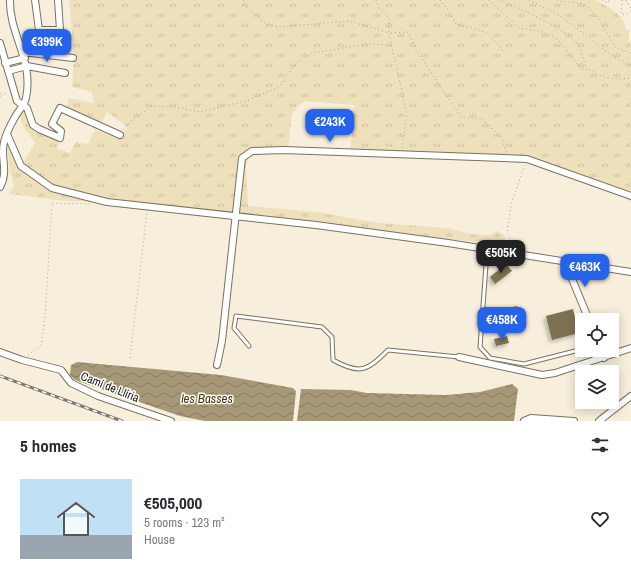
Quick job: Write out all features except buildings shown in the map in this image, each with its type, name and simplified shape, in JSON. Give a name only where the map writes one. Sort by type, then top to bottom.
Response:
[{"type":"street","points":[[0,186],[5,172],[4,143],[7,134],[26,99],[27,66],[9,11],[10,0]]},
{"type":"street","points":[[35,0],[39,30],[38,53]]},
{"type":"street","points":[[39,30],[60,30],[58,0]]},
{"type":"street","points":[[0,43],[13,92],[17,101],[22,106],[27,108],[33,125],[39,130],[60,138],[61,131],[52,124],[60,108],[120,135]]},
{"type":"street","points":[[5,63],[24,55],[38,53],[73,58]]},
{"type":"street","points":[[8,70],[27,66],[65,73]]},
{"type":"street","points":[[7,134],[22,166],[52,188],[107,202],[148,208],[236,216],[448,243],[631,272]]},
{"type":"street","points":[[217,365],[222,341],[242,158],[252,151],[284,150],[527,159],[631,196]]},
{"type":"street","points":[[565,262],[585,313]]},
{"type":"street","points":[[459,357],[542,374],[555,373],[631,348]]},
{"type":"street","name":"Camí de Llíria","points":[[0,352],[22,360],[61,370],[71,383],[98,396],[171,421]]},
{"type":"street","points":[[599,421],[631,396]]},
{"type":"street","points":[[524,421],[531,418],[574,421]]},
{"type":"lane","points":[[486,265],[480,347],[490,358],[524,364],[579,350],[601,359]]},
{"type":"lane","points":[[249,346],[234,328],[236,316],[322,327],[332,337],[333,360],[347,368],[357,369],[369,367],[388,350],[459,357]]},
{"type":"path","points":[[244,0],[244,5],[266,24],[279,28],[350,21],[389,33],[408,32],[415,48],[461,117],[483,119],[502,139],[506,150],[506,158]]},
{"type":"path","points":[[376,0],[379,9],[389,18],[389,33],[393,45],[407,114],[402,155]]},
{"type":"path","points":[[440,0],[449,11],[456,24],[488,32],[504,53]]},
{"type":"path","points":[[489,0],[519,28],[539,31],[550,35],[559,41],[580,68],[592,70],[596,74],[621,79],[631,78]]},
{"type":"path","points":[[500,0],[548,23],[562,32],[567,33],[577,43],[587,70]]},
{"type":"path","points":[[529,0],[562,17],[612,56],[631,65]]},
{"type":"path","points":[[557,0],[582,4],[587,7],[608,34],[615,47],[631,53]]},
{"type":"path","points":[[602,0],[608,3],[609,0]]},
{"type":"path","points":[[622,0],[621,14],[626,15],[631,12]]},
{"type":"path","points":[[626,0],[631,9]]},
{"type":"path","points":[[120,135],[131,121],[152,106],[174,107],[200,112],[246,101],[279,87],[297,62],[313,53],[366,44],[393,45]]},
{"type":"path","points":[[0,92],[0,99]]},
{"type":"path","points":[[1,95],[13,92]]},
{"type":"path","points":[[518,248],[513,245],[507,234],[511,204],[527,159]]},
{"type":"path","points":[[22,360],[41,346],[45,318],[52,204],[93,204]]},
{"type":"path","points":[[130,358],[140,262],[148,208]]},
{"type":"green space","points":[[69,0],[595,0],[615,11],[625,24],[626,30],[629,30],[629,42],[631,43],[631,203],[619,191],[527,159],[348,153],[351,146],[354,105],[305,101],[298,106],[292,115],[288,148],[252,151],[246,164],[248,206],[317,212],[379,223],[447,228],[471,234],[489,235],[497,231],[505,235],[504,247],[476,242],[107,202],[65,201],[9,194],[14,186],[9,168],[7,134],[22,165],[35,143],[23,126],[18,112],[27,108],[33,125],[60,138],[57,149],[70,153],[76,142],[88,144],[95,130],[118,139],[128,127],[107,112],[101,124],[66,107],[69,98],[94,103],[92,92],[72,87],[74,55]]},
{"type":"water","name":"les Basses","points":[[77,362],[221,375],[293,388],[296,391],[293,421],[205,421],[180,416],[75,380],[70,375],[71,365]]},
{"type":"water","points":[[512,384],[518,389],[514,421],[297,421],[301,389],[351,390],[367,393],[446,395],[480,392]]},
{"type":"railway","points":[[0,376],[122,421]]}]
